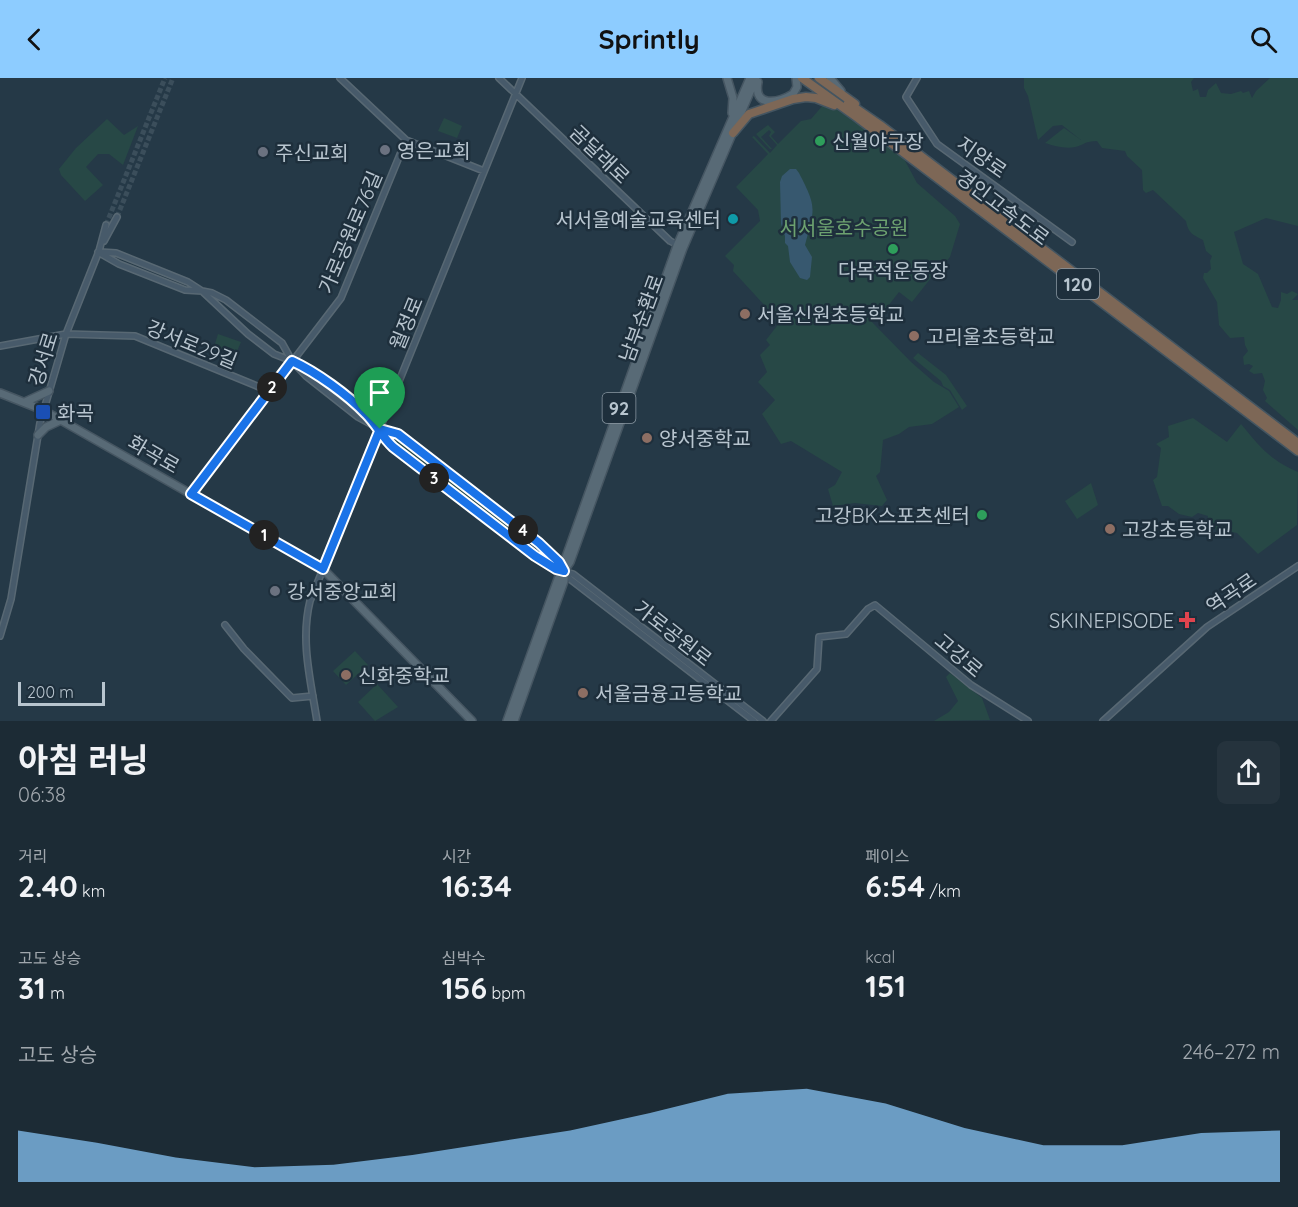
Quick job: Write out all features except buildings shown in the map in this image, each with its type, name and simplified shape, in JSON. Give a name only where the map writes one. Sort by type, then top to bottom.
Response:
[{"type":"highway","name":"경인고속도로","points":[[804,78],[1298,451]]},
{"type":"highway","name":"경인고속도로","points":[[804,78],[880,125],[1298,443]]},
{"type":"highway","points":[[819,78],[871,115],[880,125]]},
{"type":"highway","points":[[733,133],[749,114],[806,97],[828,101],[858,118]]},
{"type":"main road","points":[[717,153],[733,106],[727,78]]},
{"type":"main road","name":"남부순환로","points":[[507,721],[558,579],[570,562],[692,213],[750,78]]},
{"type":"main road","points":[[758,78],[758,94],[769,102],[793,94],[804,78]]},
{"type":"main road","name":"남부순환로","points":[[514,721],[564,581],[568,551],[680,247],[692,228],[758,78]]},
{"type":"main road","points":[[830,78],[852,101]]},
{"type":"main road","points":[[692,213],[688,228],[690,230],[692,228]]},
{"type":"main road","points":[[25,402],[49,391]]},
{"type":"main road","name":"화곡로","points":[[0,393],[62,420],[323,569],[472,721]]},
{"type":"main road","points":[[38,435],[46,427],[62,420]]},
{"type":"street","points":[[340,78],[406,140],[484,171]]},
{"type":"street","name":"곰달래로","points":[[499,78],[680,247]]},
{"type":"street","name":"월정로","points":[[316,721],[305,638],[305,623],[310,601],[522,78]]},
{"type":"street","name":"지양로","points":[[917,78],[906,98],[934,141],[1072,242]]},
{"type":"street","name":"가로공원로76길","points":[[191,494],[341,298],[406,140]]},
{"type":"street","name":"강서로","points":[[0,636],[2,622],[11,599],[43,410],[66,334],[99,251],[117,216]]},
{"type":"street","name":"강서로","points":[[99,251],[106,225]]},
{"type":"street","name":"가로공원로","points":[[99,251],[131,259],[188,282],[202,291],[265,348],[311,370],[365,412],[390,444],[535,556],[556,569],[573,574],[763,721]]},
{"type":"street","name":"가로공원로","points":[[99,251],[112,262],[185,290],[212,293],[240,310],[282,344],[292,361],[306,376],[358,417],[380,429],[398,434],[524,531],[559,562],[570,579],[754,721]]},
{"type":"street","name":"강서로29길","points":[[0,346],[66,334],[135,336],[269,391]]},
{"type":"street","points":[[306,376],[303,369],[311,370]]},
{"type":"street","points":[[358,417],[367,418],[365,412]]},
{"type":"street","points":[[390,444],[387,435],[398,434]]},
{"type":"street","points":[[550,555],[558,558],[568,551]]},
{"type":"street","name":"역곡로","points":[[1103,721],[1207,627],[1298,566]]},
{"type":"street","name":"고강로","points":[[771,721],[817,669],[819,638],[846,634],[868,609],[875,605],[970,685],[1028,721]]},
{"type":"street","points":[[225,625],[244,649],[292,698],[313,696]]},
{"type":"green space","points":[[1024,78],[1194,78],[1191,82],[1193,91],[1198,89],[1200,97],[1206,97],[1208,90],[1216,83],[1221,93],[1249,91],[1252,98],[1270,78],[1298,78],[1298,226],[1266,218],[1234,232],[1243,264],[1258,274],[1272,307],[1278,308],[1281,292],[1287,294],[1292,291],[1298,294],[1292,300],[1298,300],[1298,430],[1265,401],[1267,398],[1263,390],[1265,381],[1262,373],[1254,374],[1249,371],[1253,366],[1244,365],[1243,357],[1248,351],[1244,337],[1230,338],[1219,325],[1217,302],[1203,278],[1204,273],[1211,269],[1212,256],[1206,251],[1203,240],[1192,233],[1186,221],[1153,190],[1146,193],[1143,190],[1142,170],[1127,156],[1125,151],[1102,148],[1097,141],[1071,148],[1045,143],[1064,128],[1081,140],[1062,125],[1053,126],[1038,140],[1024,88]]},
{"type":"green space","name":"서서울호수공원","points":[[824,104],[836,109],[902,155],[917,183],[955,216],[960,224],[950,257],[912,302],[899,292],[877,320],[871,321],[911,362],[934,382],[949,391],[959,407],[932,424],[909,427],[883,440],[880,472],[876,476],[887,500],[882,506],[855,503],[833,506],[828,489],[835,485],[842,472],[791,441],[781,444],[762,414],[775,400],[758,382],[767,372],[760,355],[770,345],[766,340],[780,322],[733,271],[734,265],[725,256],[760,221],[758,210],[736,187],[768,154],[752,137],[754,136],[770,153],[777,145],[769,136],[771,132],[769,130],[761,137],[772,149],[756,134],[768,125],[775,132],[771,136],[778,144],[801,121],[811,119]]},
{"type":"green space","points":[[444,118],[462,126],[457,138],[438,131]]},
{"type":"green space","points":[[107,119],[124,135],[138,126],[123,165],[109,154],[98,154],[86,167],[103,185],[85,201],[61,175],[59,169],[76,148]]},
{"type":"green space","points":[[218,334],[241,342],[235,356],[214,347]]},
{"type":"green space","points":[[918,353],[946,375],[967,406],[962,410],[950,390],[913,358]]},
{"type":"green space","points":[[1193,418],[1227,442],[1241,424],[1266,452],[1298,472],[1297,525],[1258,554],[1237,533],[1228,531],[1226,534],[1220,533],[1207,522],[1208,516],[1198,513],[1192,517],[1179,514],[1168,506],[1162,506],[1153,480],[1157,477],[1161,448],[1156,444],[1169,437],[1168,426]]},
{"type":"green space","points":[[392,434],[524,536],[537,552],[525,542],[521,542],[389,438]]},
{"type":"green space","points":[[1091,483],[1098,505],[1077,519],[1065,501]]},
{"type":"green space","points":[[355,651],[368,665],[346,685],[333,671]]},
{"type":"green space","points":[[950,673],[982,698],[990,720],[934,721],[949,712],[958,701],[946,677]]},
{"type":"green space","points":[[377,684],[398,707],[375,721],[358,702]]},
{"type":"water","points":[[790,169],[796,169],[799,173],[811,201],[811,223],[805,245],[812,257],[810,277],[807,280],[800,278],[790,262],[781,224],[780,182],[782,176]]},
{"type":"tunnel","points":[[106,225],[165,78]]},
{"type":"tunnel","points":[[117,217],[173,78]]},
{"type":"place","name":"신월야구장","points":[[820,141]]},
{"type":"place","name":"영은교회","points":[[385,150]]},
{"type":"place","name":"주신교회","points":[[263,152]]},
{"type":"place","name":"서서울예술교육센터","points":[[733,219]]},
{"type":"place","name":"다목적운동장","points":[[893,249]]},
{"type":"place","name":"서울신원초등학교","points":[[745,314]]},
{"type":"place","name":"고리울초등학교","points":[[914,336]]},
{"type":"place","name":"화곡","points":[[43,412]]},
{"type":"place","name":"양서중학교","points":[[647,438]]},
{"type":"place","name":"고강BK스포츠센터","points":[[982,515]]},
{"type":"place","name":"고강초등학교","points":[[1110,529]]},
{"type":"place","name":"강서중앙교회","points":[[275,591]]},
{"type":"place","name":"SKINEPISODE","points":[[1187,620]]},
{"type":"place","name":"신화중학교","points":[[346,675]]},
{"type":"place","name":"서울금융고등학교","points":[[583,693]]},
{"type":"route","points":[[380,429],[323,569],[191,494],[292,361],[311,370],[365,412],[380,429],[393,447],[535,556],[556,569],[564,571],[559,562],[524,531],[398,434],[380,429]]}]
